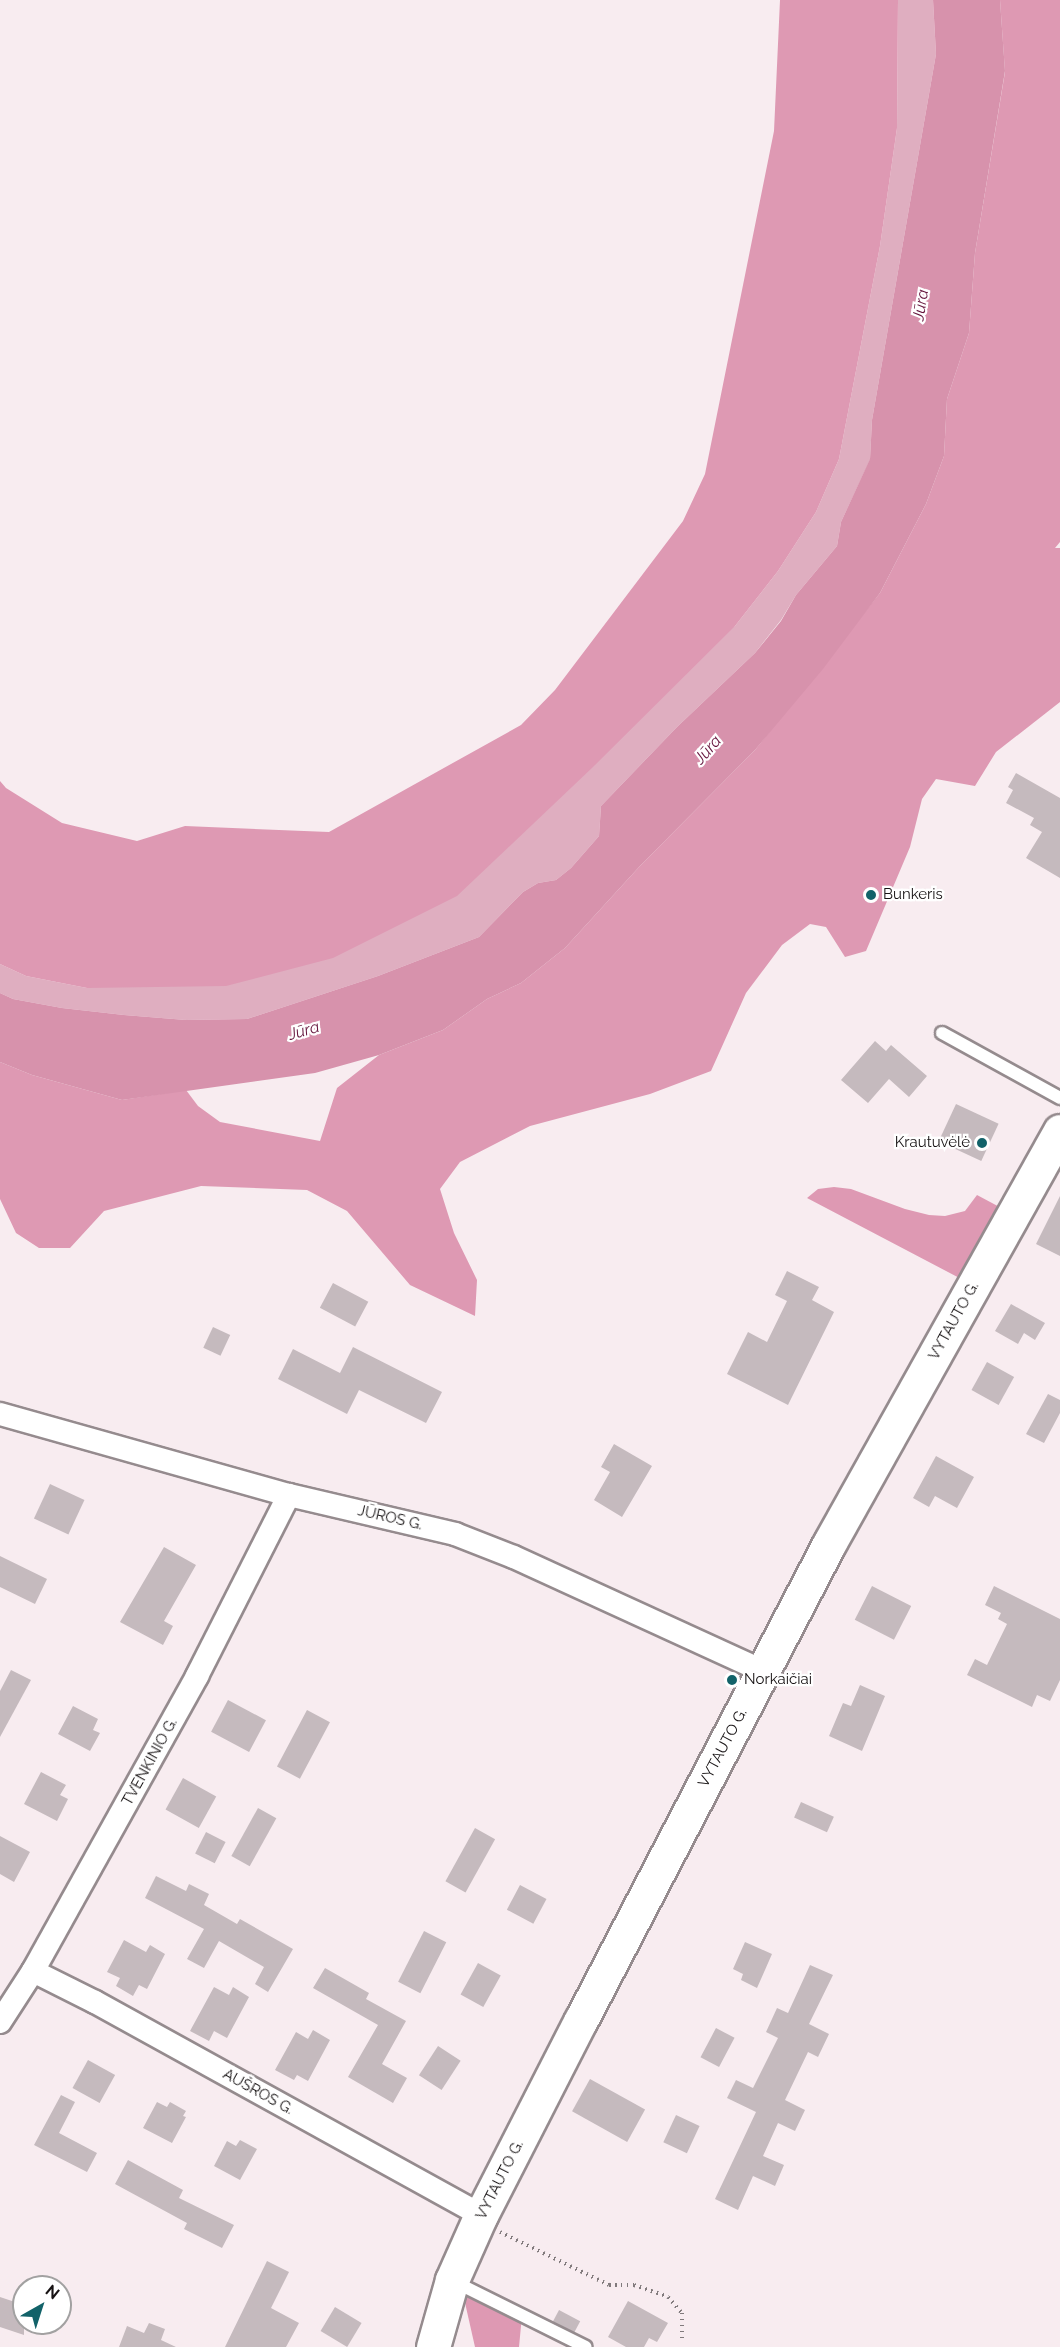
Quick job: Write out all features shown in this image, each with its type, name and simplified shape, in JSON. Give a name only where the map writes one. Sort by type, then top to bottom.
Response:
[{"type":"main road","name":"VYTAUTO G.","points":[[433,2347],[452,2280],[480,2218],[829,1544],[1060,1131]]},
{"type":"street","name":"JŪROS G.","points":[[0,1414],[289,1495],[455,1534],[484,1544],[763,1671]]},
{"type":"street","name":"TVENKINIO G.","points":[[0,2022],[33,1971],[197,1676],[289,1495]]},
{"type":"street","name":"AUŠROS G.","points":[[33,1971],[104,2007],[480,2218]]},
{"type":"lane","points":[[942,1033],[1060,1098]]},
{"type":"lane","points":[[452,2280],[586,2347]]},
{"type":"path","points":[[480,2218],[609,2285],[634,2285],[668,2297],[682,2313],[682,2340]]},
{"type":"shaded area","points":[[780,0],[898,0],[897,128],[880,246],[839,459],[816,512],[778,571],[735,626],[593,767],[457,896],[333,958],[226,986],[87,988],[26,976],[0,964],[0,781],[6,788],[62,823],[137,841],[185,826],[329,832],[521,725],[555,690],[683,521],[705,474],[774,131]]},
{"type":"shaded area","points":[[898,0],[933,0],[936,54],[872,420],[870,460],[841,522],[837,546],[796,595],[781,620],[755,653],[677,727],[601,806],[599,836],[571,868],[556,880],[538,883],[523,892],[479,937],[378,976],[247,1019],[186,1020],[124,1015],[62,1008],[13,999],[0,993],[0,964],[26,976],[87,988],[735,626],[778,571],[816,512],[839,459],[880,246],[897,128]]},
{"type":"shaded area","points":[[1000,0],[1060,0],[1060,542],[1055,548],[1060,548],[1060,702],[996,752],[975,786],[936,779],[922,799],[910,847],[866,951],[845,957],[826,927],[810,924],[782,945],[746,993],[711,1071],[650,1094],[530,1126],[460,1162],[440,1189],[454,1233],[477,1280],[475,1316],[410,1285],[347,1211],[307,1190],[201,1186],[104,1211],[70,1248],[39,1248],[16,1233],[0,1199],[0,1062],[32,1075],[122,1100],[186,1090],[198,1106],[220,1122],[320,1141],[337,1088],[379,1055],[443,1030],[487,999],[521,983],[565,948],[640,866],[755,750],[880,593],[926,504],[944,456],[947,399],[969,333],[975,253],[1005,72]]},
{"type":"shaded area","points":[[834,1187],[851,1189],[905,1209],[929,1215],[945,1216],[965,1211],[977,1195],[1007,1211],[967,1282],[807,1198],[818,1189]]},
{"type":"shaded area","points":[[461,2285],[522,2315],[519,2347],[475,2347]]},
{"type":"water","name":"Jūra","points":[[933,0],[1000,0],[1005,71],[975,253],[969,333],[947,399],[944,456],[926,504],[880,593],[823,669],[755,750],[640,866],[565,948],[521,983],[487,999],[443,1030],[379,1055],[315,1073],[122,1100],[32,1075],[0,1062],[0,993],[13,999],[62,1008],[124,1015],[186,1020],[247,1019],[378,976],[479,937],[523,892],[538,883],[556,880],[571,868],[599,836],[601,806],[677,727],[755,653],[781,621],[796,595],[837,546],[841,522],[870,459],[872,420],[936,54]]},
{"type":"building","points":[[1016,773],[1060,798],[1060,878],[1026,858],[1042,832],[1030,825],[1034,818],[1006,803],[1013,790],[1008,787]]},
{"type":"building","points":[[875,1041],[886,1051],[891,1045],[927,1076],[909,1097],[889,1079],[868,1103],[841,1080]]},
{"type":"building","points":[[956,1104],[999,1124],[981,1161],[939,1141]]},
{"type":"building","points":[[1060,1196],[1060,1256],[1036,1244]]},
{"type":"building","points":[[787,1271],[819,1287],[812,1300],[834,1312],[788,1405],[727,1374],[748,1332],[767,1342],[787,1301],[775,1295]]},
{"type":"building","points":[[333,1283],[368,1302],[355,1327],[320,1308]]},
{"type":"building","points":[[1011,1304],[1045,1323],[1035,1340],[1024,1333],[1018,1344],[995,1331]]},
{"type":"building","points":[[213,1327],[230,1335],[220,1356],[203,1348]]},
{"type":"building","points":[[353,1347],[442,1392],[426,1423],[359,1390],[347,1414],[278,1379],[293,1349],[340,1373]]},
{"type":"building","points":[[987,1362],[1014,1377],[999,1405],[971,1390]]},
{"type":"building","points":[[1048,1394],[1060,1400],[1060,1413],[1044,1443],[1026,1434]]},
{"type":"building","points":[[614,1444],[652,1466],[622,1517],[594,1500],[610,1472],[601,1467]]},
{"type":"building","points":[[936,1456],[974,1477],[957,1508],[935,1496],[929,1507],[913,1498]]},
{"type":"building","points":[[50,1484],[84,1500],[68,1534],[34,1518]]},
{"type":"building","points":[[164,1547],[196,1565],[164,1621],[173,1626],[163,1645],[120,1622]]},
{"type":"building","points":[[0,1556],[47,1579],[35,1604],[0,1587]]},
{"type":"building","points":[[872,1586],[911,1606],[894,1640],[855,1620]]},
{"type":"building","points":[[994,1586],[1060,1619],[1060,1680],[1050,1701],[1037,1695],[1032,1707],[967,1675],[975,1659],[987,1665],[1007,1624],[998,1619],[1001,1613],[985,1605]]},
{"type":"building","points":[[11,1670],[31,1680],[0,1737],[0,1691]]},
{"type":"building","points":[[860,1685],[885,1696],[862,1751],[829,1736],[843,1703],[851,1706]]},
{"type":"building","points":[[228,1700],[266,1720],[249,1752],[211,1732]]},
{"type":"building","points":[[73,1706],[98,1719],[93,1730],[100,1733],[90,1751],[58,1734]]},
{"type":"building","points":[[307,1710],[330,1722],[300,1779],[277,1767]]},
{"type":"building","points":[[41,1772],[66,1785],[60,1795],[68,1799],[57,1821],[24,1804]]},
{"type":"building","points":[[183,1778],[216,1796],[199,1828],[166,1809]]},
{"type":"building","points":[[801,1802],[834,1817],[827,1832],[794,1818]]},
{"type":"building","points":[[258,1808],[276,1818],[250,1866],[231,1856]]},
{"type":"building","points":[[475,1828],[495,1839],[466,1893],[445,1881]]},
{"type":"building","points":[[206,1832],[226,1842],[215,1863],[195,1853]]},
{"type":"building","points":[[0,1836],[30,1852],[14,1882],[0,1874]]},
{"type":"building","points":[[156,1876],[186,1891],[189,1884],[209,1894],[204,1905],[237,1924],[240,1919],[293,1949],[268,1992],[255,1984],[264,1967],[219,1941],[204,1968],[187,1959],[204,1929],[145,1898]]},
{"type":"building","points":[[520,1885],[546,1899],[533,1924],[507,1910]]},
{"type":"building","points":[[424,1931],[446,1942],[420,1993],[398,1982]]},
{"type":"building","points":[[124,1940],[146,1952],[150,1945],[165,1954],[147,1989],[139,1985],[133,1996],[116,1986],[120,1978],[107,1972]]},
{"type":"building","points":[[745,1942],[772,1954],[757,1988],[741,1980],[743,1974],[733,1969]]},
{"type":"building","points":[[478,1963],[501,1976],[483,2007],[461,1994]]},
{"type":"building","points":[[810,1965],[833,1975],[809,2024],[829,2034],[818,2057],[808,2052],[785,2100],[805,2110],[795,2131],[778,2123],[763,2156],[784,2165],[775,2186],[753,2176],[738,2210],[715,2199],[756,2112],[727,2098],[736,2080],[753,2088],[778,2038],[766,2032],[777,2008],[788,2013]]},
{"type":"building","points":[[325,1968],[369,1993],[366,1999],[406,2021],[382,2064],[407,2078],[393,2103],[348,2077],[378,2025],[313,1988]]},
{"type":"building","points":[[214,1987],[229,1995],[233,1987],[249,1997],[227,2038],[214,2031],[209,2041],[190,2031]]},
{"type":"building","points":[[716,2028],[735,2038],[719,2067],[701,2057]]},
{"type":"building","points":[[313,2030],[330,2040],[308,2081],[297,2075],[294,2080],[275,2070],[296,2032],[308,2039]]},
{"type":"building","points":[[438,2046],[461,2061],[442,2090],[419,2075]]},
{"type":"building","points":[[88,2060],[115,2075],[100,2103],[72,2088]]},
{"type":"building","points":[[590,2079],[645,2110],[627,2142],[572,2111]]},
{"type":"building","points":[[61,2095],[75,2102],[59,2133],[97,2153],[87,2172],[34,2145]]},
{"type":"building","points":[[157,2102],[167,2107],[170,2102],[186,2111],[183,2116],[186,2117],[172,2143],[143,2128]]},
{"type":"building","points":[[676,2115],[700,2126],[687,2153],[663,2142]]},
{"type":"building","points":[[240,2140],[257,2149],[240,2180],[214,2166],[227,2141],[236,2146]]},
{"type":"building","points":[[128,2160],[183,2190],[179,2198],[234,2225],[222,2248],[184,2229],[187,2223],[115,2184]]},
{"type":"building","points":[[267,2261],[289,2272],[271,2308],[299,2323],[286,2347],[225,2347]]},
{"type":"building","points":[[0,2297],[12,2301],[12,2331],[0,2327]]},
{"type":"building","points":[[628,2301],[668,2323],[657,2342],[649,2338],[644,2347],[626,2347],[608,2337]]},
{"type":"building","points":[[335,2307],[362,2323],[347,2347],[321,2331]]},
{"type":"building","points":[[559,2310],[580,2321],[574,2333],[553,2321]]},
{"type":"building","points":[[149,2323],[165,2329],[161,2340],[176,2347],[119,2347],[127,2326],[144,2333]]},
{"type":"place","name":"Bunkeris","points":[[871,895]]},
{"type":"place","name":"Krautuvėlė","points":[[982,1143]]},
{"type":"place","name":"Norkaičiai","points":[[732,1680]]}]
